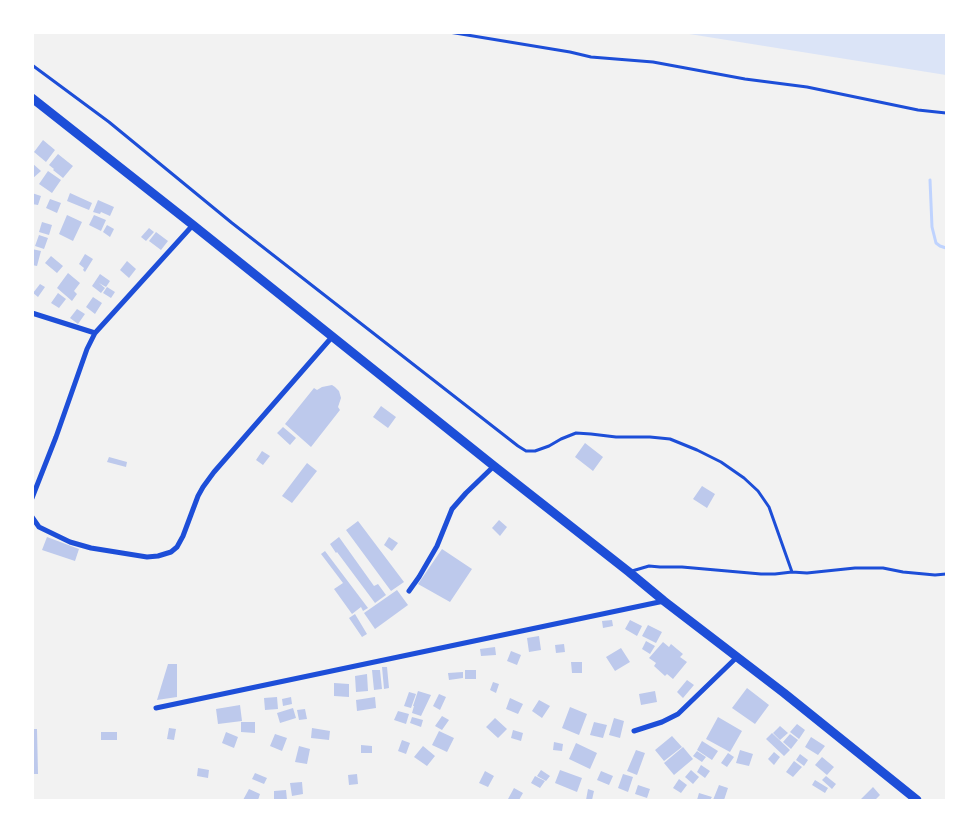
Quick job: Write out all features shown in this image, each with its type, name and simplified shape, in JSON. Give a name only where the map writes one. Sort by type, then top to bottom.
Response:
[{"type":"main road","points":[[32,98],[629,572],[664,602],[784,693],[917,800]]},
{"type":"street","points":[[32,498],[56,438],[87,349],[95,333],[193,225]]},
{"type":"street","points":[[32,313],[95,333]]},
{"type":"street","points":[[32,517],[39,527],[70,542],[91,548],[147,556],[158,556],[171,552],[177,547],[183,536],[194,505],[203,487],[214,472],[332,337]]},
{"type":"street","points":[[409,591],[437,546],[452,509],[494,466]]},
{"type":"street","points":[[156,708],[664,602]]},
{"type":"street","points":[[634,731],[662,722],[678,714],[737,657]]},
{"type":"lane","points":[[450,32],[590,57],[653,62],[745,79],[807,87],[946,114]]},
{"type":"lane","points":[[32,65],[109,122],[232,223],[518,446],[534,451],[576,433],[616,437],[650,437],[670,440],[697,450],[721,462],[744,478],[758,491],[769,507],[792,572]]},
{"type":"lane","points":[[629,572],[649,566],[682,566],[761,574],[807,573],[855,568],[883,568],[936,575],[946,574]]},
{"type":"shaded area","points":[[683,33],[946,33],[946,75]]},
{"type":"building","points":[[43,140],[55,150],[46,162],[34,152]]},
{"type":"building","points":[[58,154],[73,166],[63,178],[49,165]]},
{"type":"building","points":[[32,163],[41,171],[32,179]]},
{"type":"building","points":[[48,171],[61,180],[52,193],[39,184]]},
{"type":"building","points":[[32,193],[41,196],[38,205],[32,204]]},
{"type":"building","points":[[70,193],[92,203],[89,210],[67,201]]},
{"type":"building","points":[[50,199],[61,203],[57,213],[46,208]]},
{"type":"building","points":[[98,200],[114,207],[110,216],[101,212],[100,214],[93,212]]},
{"type":"building","points":[[67,215],[82,222],[73,241],[59,234]]},
{"type":"building","points":[[94,215],[106,220],[101,231],[89,225]]},
{"type":"building","points":[[42,222],[52,225],[49,235],[39,232]]},
{"type":"building","points":[[107,225],[114,229],[110,237],[103,232]]},
{"type":"building","points":[[149,228],[154,232],[146,241],[141,237]]},
{"type":"building","points":[[156,232],[168,241],[161,250],[149,241]]},
{"type":"building","points":[[39,235],[48,238],[44,249],[35,246]]},
{"type":"building","points":[[32,249],[41,251],[37,266],[32,265]]},
{"type":"building","points":[[85,254],[93,259],[85,272],[84,268],[79,264]]},
{"type":"building","points":[[51,256],[63,266],[57,273],[45,263]]},
{"type":"building","points":[[127,261],[136,269],[129,278],[120,270]]},
{"type":"building","points":[[68,273],[80,283],[74,291],[77,294],[72,301],[57,288]]},
{"type":"building","points":[[100,274],[110,281],[106,287],[99,283],[105,288],[101,293],[92,286]]},
{"type":"building","points":[[40,284],[45,287],[38,297],[33,293]]},
{"type":"building","points":[[107,287],[115,292],[111,298],[103,293]]},
{"type":"building","points":[[58,293],[66,299],[59,308],[51,303]]},
{"type":"building","points":[[93,297],[102,303],[95,314],[86,307]]},
{"type":"building","points":[[77,309],[85,314],[78,324],[70,318]]},
{"type":"building","points":[[332,385],[339,391],[341,398],[338,407],[340,410],[311,447],[285,424],[314,388],[317,390]]},
{"type":"building","points":[[381,406],[396,417],[388,428],[373,417]]},
{"type":"building","points":[[283,427],[296,438],[290,445],[277,433]]},
{"type":"building","points":[[585,443],[603,457],[593,471],[575,457]]},
{"type":"building","points":[[262,451],[270,456],[263,465],[256,460]]},
{"type":"building","points":[[109,457],[127,462],[126,467],[107,462]]},
{"type":"building","points":[[307,463],[317,471],[292,503],[282,496]]},
{"type":"building","points":[[702,486],[715,494],[707,508],[693,499]]},
{"type":"building","points":[[499,520],[507,527],[500,536],[492,528]]},
{"type":"building","points":[[358,521],[404,582],[391,591],[346,530]]},
{"type":"building","points":[[47,537],[79,549],[75,561],[42,550]]},
{"type":"building","points":[[339,537],[374,586],[378,584],[386,595],[375,603],[330,544]]},
{"type":"building","points":[[389,537],[398,543],[392,551],[384,545]]},
{"type":"building","points":[[442,549],[472,569],[450,602],[418,584]]},
{"type":"building","points":[[325,551],[368,608],[363,611],[361,607],[352,614],[334,589],[343,583],[321,554]]},
{"type":"building","points":[[397,590],[408,605],[375,629],[364,613]]},
{"type":"building","points":[[355,614],[367,634],[362,637],[349,618]]},
{"type":"building","points":[[612,620],[613,626],[603,628],[602,621]]},
{"type":"building","points":[[630,620],[642,626],[637,636],[625,629]]},
{"type":"building","points":[[648,625],[662,632],[656,643],[642,636]]},
{"type":"building","points":[[539,636],[541,650],[529,652],[527,638]]},
{"type":"building","points":[[646,641],[655,646],[650,654],[642,649]]},
{"type":"building","points":[[663,642],[669,647],[671,644],[683,654],[680,657],[687,662],[673,679],[667,674],[665,676],[654,666],[656,663],[649,658]]},
{"type":"building","points":[[564,644],[565,652],[556,653],[555,645]]},
{"type":"building","points":[[495,647],[496,655],[481,656],[480,649]]},
{"type":"building","points":[[621,648],[630,662],[615,671],[606,657]]},
{"type":"building","points":[[511,651],[521,655],[517,665],[507,661]]},
{"type":"building","points":[[571,662],[582,662],[582,673],[572,673]]},
{"type":"building","points":[[168,664],[177,664],[177,697],[157,700]]},
{"type":"building","points":[[382,667],[387,667],[389,688],[384,689]]},
{"type":"building","points":[[372,670],[380,670],[382,689],[374,690]]},
{"type":"building","points":[[465,670],[476,670],[476,679],[465,679]]},
{"type":"building","points":[[463,672],[463,678],[449,680],[448,673]]},
{"type":"building","points":[[367,674],[368,691],[356,692],[355,676]]},
{"type":"building","points":[[687,680],[694,685],[683,698],[677,692]]},
{"type":"building","points":[[493,682],[499,684],[496,693],[490,690]]},
{"type":"building","points":[[334,683],[349,684],[349,697],[334,696]]},
{"type":"building","points":[[747,688],[769,705],[755,724],[732,708]]},
{"type":"building","points":[[418,691],[431,695],[421,716],[412,713]]},
{"type":"building","points":[[655,691],[657,702],[641,705],[639,694]]},
{"type":"building","points":[[409,692],[416,694],[411,708],[404,706]]},
{"type":"building","points":[[439,694],[446,697],[440,710],[433,706]]},
{"type":"building","points":[[277,697],[278,709],[265,710],[264,698]]},
{"type":"building","points":[[291,697],[292,704],[283,706],[282,699]]},
{"type":"building","points":[[375,697],[376,708],[357,711],[356,700]]},
{"type":"building","points":[[510,698],[523,704],[518,714],[506,709]]},
{"type":"building","points":[[539,700],[550,706],[542,718],[532,711]]},
{"type":"building","points":[[240,705],[242,721],[218,724],[216,709]]},
{"type":"building","points":[[570,707],[587,714],[579,735],[562,728]]},
{"type":"building","points":[[293,708],[296,718],[280,723],[277,713]]},
{"type":"building","points":[[305,709],[307,719],[299,720],[297,710]]},
{"type":"building","points":[[398,711],[409,714],[406,724],[394,720]]},
{"type":"building","points":[[442,716],[449,720],[442,730],[435,726]]},
{"type":"building","points":[[412,717],[423,720],[421,727],[410,723]]},
{"type":"building","points":[[718,717],[742,731],[730,752],[706,739]]},
{"type":"building","points":[[495,718],[507,729],[498,738],[486,727]]},
{"type":"building","points":[[614,718],[624,721],[620,738],[609,735]]},
{"type":"building","points":[[241,722],[255,722],[255,733],[241,732]]},
{"type":"building","points":[[594,722],[607,725],[603,738],[590,735]]},
{"type":"building","points":[[797,724],[805,730],[799,739],[790,732]]},
{"type":"building","points":[[780,726],[788,733],[780,740],[773,733]]},
{"type":"building","points":[[169,728],[176,729],[174,740],[167,739]]},
{"type":"building","points":[[312,728],[330,731],[329,740],[311,738]]},
{"type":"building","points":[[32,729],[37,729],[38,774],[32,774]]},
{"type":"building","points":[[513,730],[523,733],[521,741],[511,738]]},
{"type":"building","points":[[439,731],[454,738],[447,752],[432,745]]},
{"type":"building","points":[[101,732],[117,732],[117,740],[101,740]]},
{"type":"building","points":[[226,732],[238,737],[234,748],[222,743]]},
{"type":"building","points":[[772,733],[790,750],[784,756],[766,739]]},
{"type":"building","points":[[275,734],[287,738],[282,751],[270,746]]},
{"type":"building","points":[[790,734],[798,740],[791,749],[783,742]]},
{"type":"building","points":[[672,736],[682,747],[664,761],[655,750]]},
{"type":"building","points":[[811,737],[825,746],[818,755],[805,747]]},
{"type":"building","points":[[402,740],[410,743],[406,754],[398,751]]},
{"type":"building","points":[[702,741],[718,751],[712,760],[697,750]]},
{"type":"building","points":[[554,742],[563,744],[562,751],[553,750]]},
{"type":"building","points":[[576,743],[597,753],[590,769],[569,759]]},
{"type":"building","points":[[361,745],[372,746],[372,753],[361,753]]},
{"type":"building","points":[[299,746],[310,749],[307,764],[295,762]]},
{"type":"building","points":[[423,746],[435,756],[427,766],[414,757]]},
{"type":"building","points":[[683,747],[693,759],[674,775],[664,763]]},
{"type":"building","points":[[636,750],[645,753],[637,775],[627,771]]},
{"type":"building","points":[[740,750],[753,754],[749,766],[736,763]]},
{"type":"building","points":[[697,751],[706,757],[702,762],[693,756]]},
{"type":"building","points":[[774,752],[780,757],[774,765],[768,759]]},
{"type":"building","points":[[728,753],[734,757],[727,767],[721,763]]},
{"type":"building","points":[[800,754],[808,760],[804,766],[796,760]]},
{"type":"building","points":[[822,757],[834,767],[827,775],[815,765]]},
{"type":"building","points":[[794,761],[802,767],[793,777],[786,772]]},
{"type":"building","points":[[701,765],[710,771],[705,778],[697,772]]},
{"type":"building","points":[[198,768],[209,770],[208,778],[197,776]]},
{"type":"building","points":[[541,770],[550,776],[546,781],[537,776]]},
{"type":"building","points":[[560,770],[582,778],[577,792],[555,783]]},
{"type":"building","points":[[691,770],[699,777],[693,784],[685,777]]},
{"type":"building","points":[[485,771],[494,776],[488,787],[479,783]]},
{"type":"building","points":[[601,771],[613,776],[609,785],[597,780]]},
{"type":"building","points":[[255,773],[267,778],[264,784],[252,779]]},
{"type":"building","points":[[357,774],[358,784],[349,785],[348,775]]},
{"type":"building","points":[[623,774],[633,777],[628,792],[618,788]]},
{"type":"building","points":[[535,776],[545,781],[540,788],[531,783]]},
{"type":"building","points":[[826,776],[836,784],[832,789],[822,780]]},
{"type":"building","points":[[679,779],[687,785],[681,793],[673,788]]},
{"type":"building","points":[[815,780],[828,788],[825,793],[812,785]]},
{"type":"building","points":[[302,782],[303,794],[292,796],[290,783]]},
{"type":"building","points":[[638,785],[650,789],[647,798],[635,794]]},
{"type":"building","points":[[719,785],[728,788],[724,800],[713,800]]},
{"type":"building","points":[[873,787],[880,795],[875,800],[860,800]]},
{"type":"building","points":[[514,788],[523,793],[519,800],[508,799]]},
{"type":"building","points":[[249,789],[260,794],[258,800],[243,800]]},
{"type":"building","points":[[588,789],[594,791],[592,800],[586,800]]},
{"type":"building","points":[[286,790],[287,800],[274,800],[274,791]]},
{"type":"building","points":[[699,793],[712,797],[710,800],[697,800]]},
{"type":"waterway","points":[[930,180],[932,227],[936,243],[946,248]]}]
